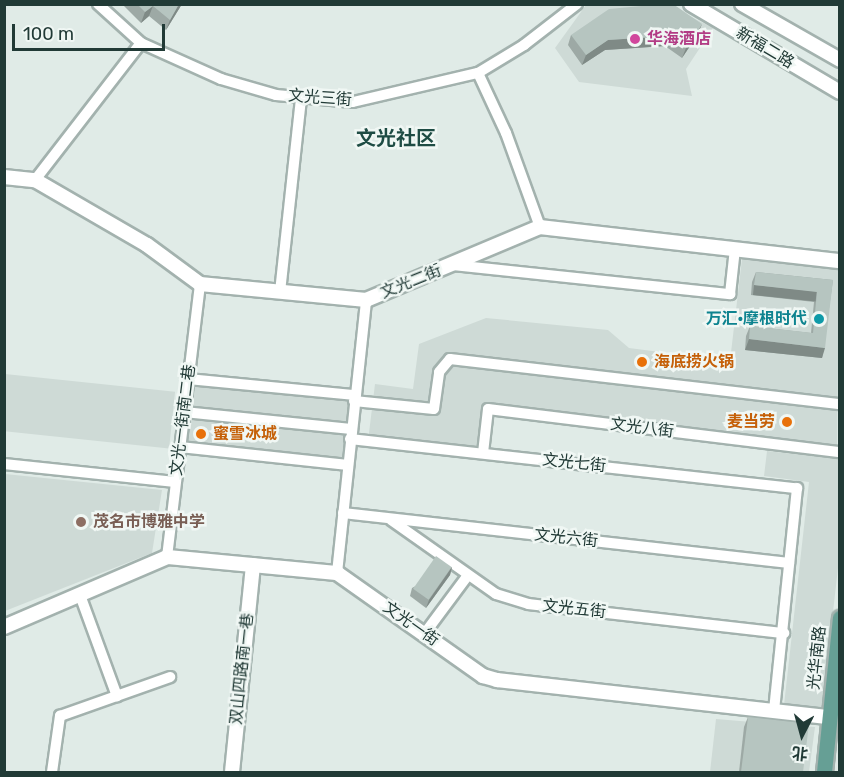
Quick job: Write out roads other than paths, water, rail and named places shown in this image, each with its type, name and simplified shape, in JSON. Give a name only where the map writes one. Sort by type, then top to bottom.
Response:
[{"type":"main road","name":"光华南路","points":[[824,772],[840,618]]},
{"type":"street","name":"文光三街","points":[[98,4],[141,43],[221,79],[301,99],[353,102],[478,73],[524,45],[577,4]]},
{"type":"street","name":"新福二路","points":[[691,4],[840,92]]},
{"type":"street","name":"新福二路","points":[[742,4],[840,60]]},
{"type":"street","points":[[35,180],[141,43]]},
{"type":"street","points":[[478,73],[506,133],[540,226],[840,261]]},
{"type":"street","points":[[279,292],[301,99]]},
{"type":"street","points":[[4,177],[35,180],[147,245],[200,284]]},
{"type":"street","name":"文光二街","points":[[200,284],[366,300],[453,265],[540,226]]},
{"type":"street","points":[[453,265],[730,294],[735,249]]},
{"type":"street","name":"文光一街南二巷","points":[[167,557],[200,284]]},
{"type":"street","points":[[337,573],[366,300]]},
{"type":"street","points":[[188,379],[434,409],[440,372],[450,359],[840,404]]},
{"type":"street","name":"文光八街","points":[[483,453],[488,409],[840,452]]},
{"type":"street","name":"文光七街","points":[[184,412],[483,453],[797,488],[789,563]]},
{"type":"street","points":[[180,447],[348,465]]},
{"type":"street","points":[[4,464],[175,482]]},
{"type":"street","name":"文光六街","points":[[343,513],[789,563]]},
{"type":"street","name":"文光五街","points":[[389,519],[496,594],[528,604],[784,633]]},
{"type":"street","name":"文光一街","points":[[4,627],[167,557],[337,573],[483,676],[497,680],[830,717]]},
{"type":"street","points":[[774,711],[784,633],[789,563]]},
{"type":"street","name":"双山四路南一巷","points":[[232,772],[253,565]]},
{"type":"street","points":[[425,633],[468,575]]},
{"type":"street","points":[[80,594],[117,696]]},
{"type":"street","points":[[52,772],[60,716],[170,677]]},
{"type":"place","name":"华海酒店","points":[[635,39]]},
{"type":"place","name":"万汇·摩根时代","points":[[819,319]]},
{"type":"place","name":"海底捞火锅","points":[[642,362]]},
{"type":"place","name":"麦当劳","points":[[787,422]]},
{"type":"place","name":"蜜雪冰城","points":[[201,434]]},
{"type":"place","name":"茂名市博雅中学","points":[[81,522]]},
{"type":"district","name":"文光社区","points":[[396,138]]}]
